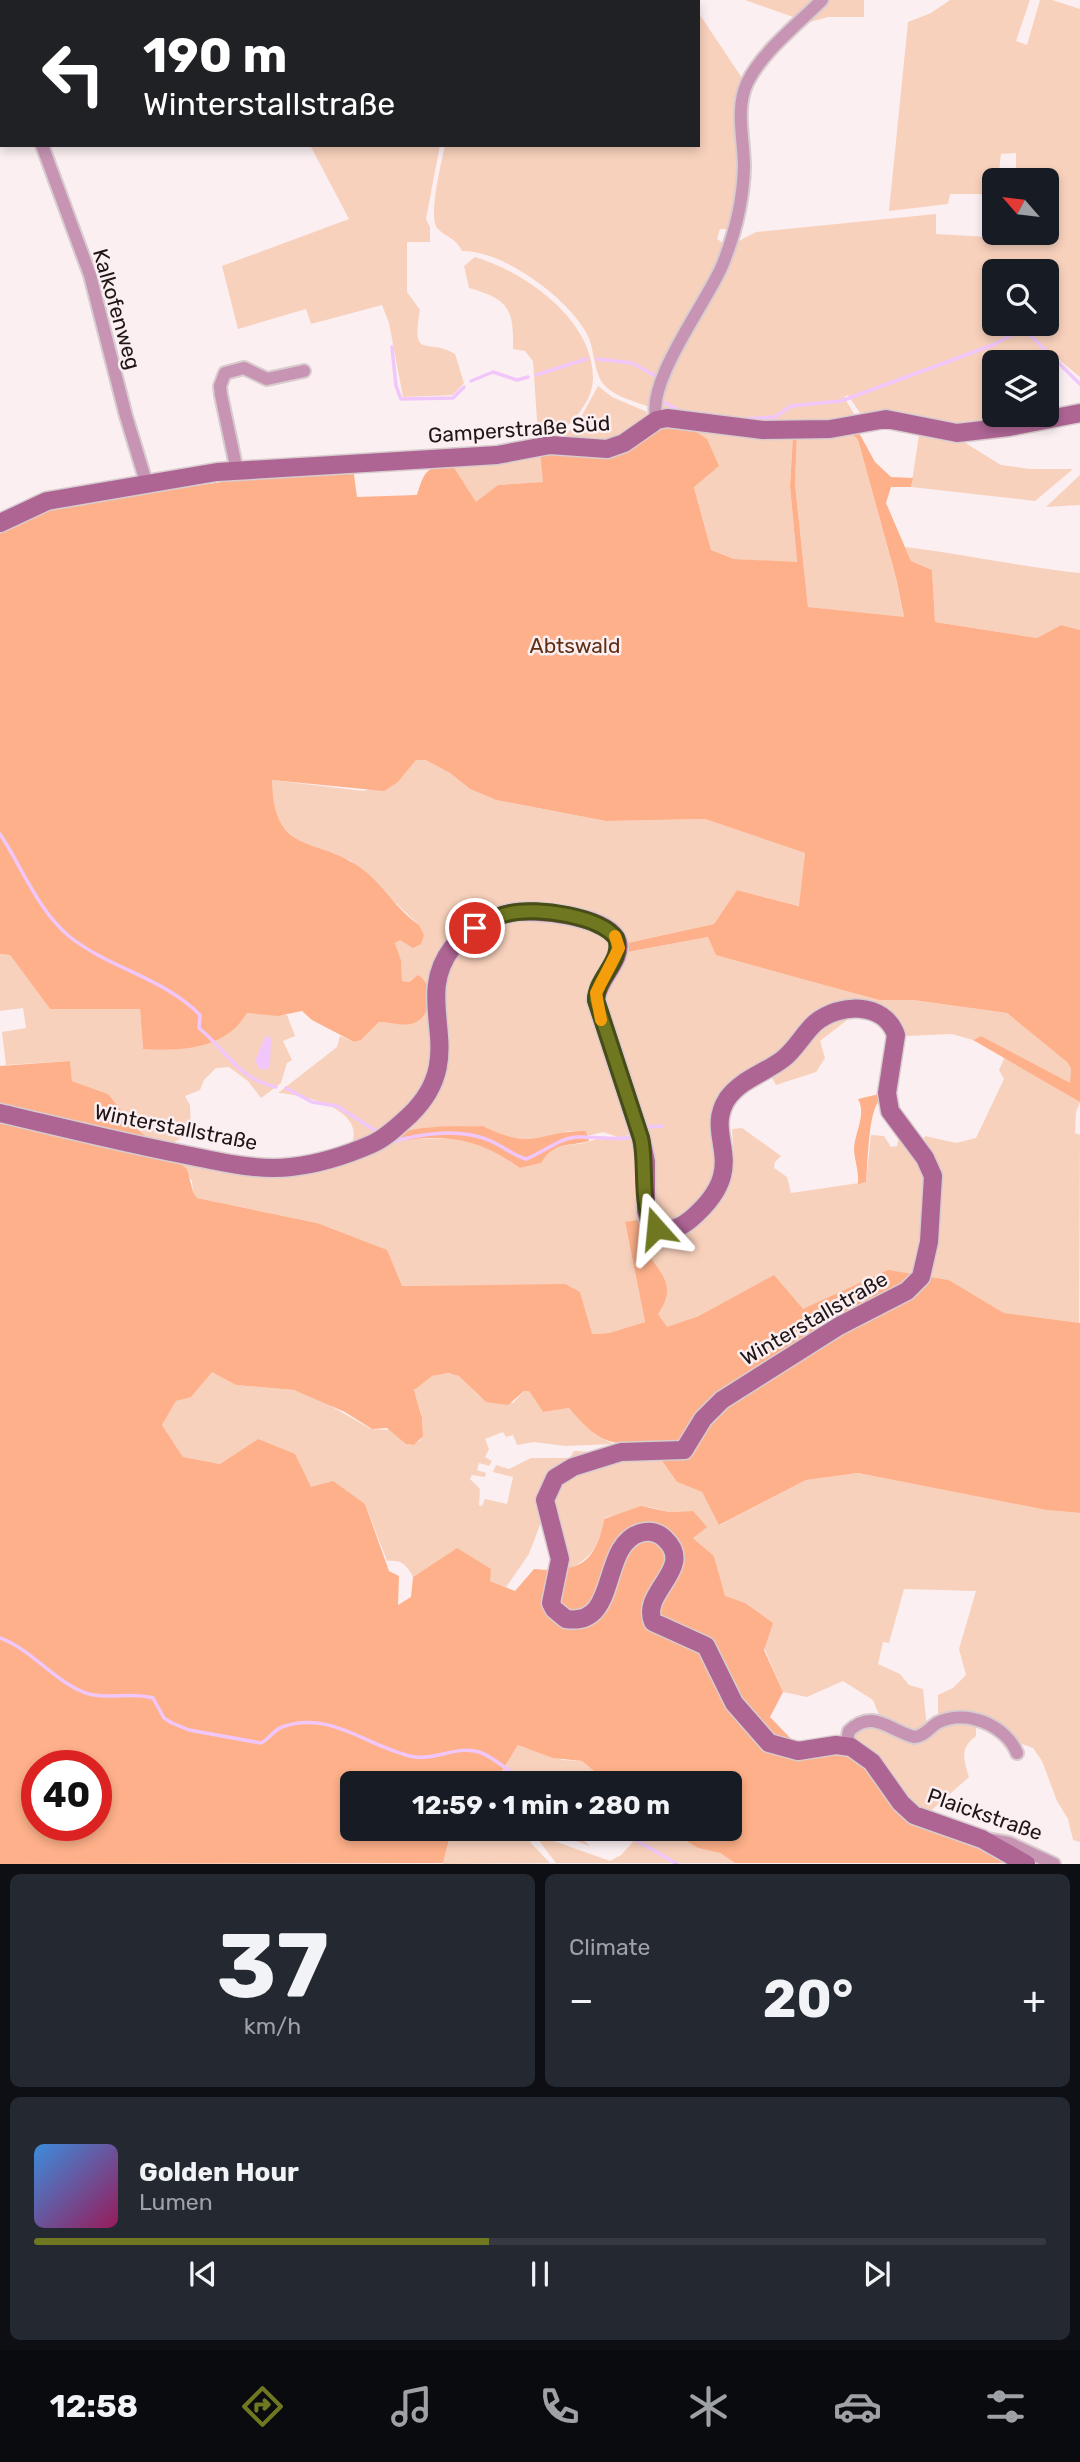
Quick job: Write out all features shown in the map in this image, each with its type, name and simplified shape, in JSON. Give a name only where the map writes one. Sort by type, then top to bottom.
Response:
[{"type":"street","points":[[822,0],[762,61],[747,83],[741,110],[744,167],[735,229],[712,289],[665,370],[654,413],[657,420],[763,430],[830,429],[886,419],[957,433],[1009,428],[1080,413]]},
{"type":"street","name":"Kalkofenweg","points":[[43,147],[90,275],[147,485]]},
{"type":"street","points":[[237,471],[221,395],[225,373],[244,368],[267,379],[304,371]]},
{"type":"street","name":"Gamperstraße Süd","points":[[0,523],[47,501],[237,471],[485,456],[550,445],[607,449],[624,443],[657,420]]},
{"type":"street","name":"Winterstallstraße","points":[[0,1114],[155,1149],[247,1165],[292,1167],[360,1148],[378,1141],[404,1120],[425,1098],[436,1080],[440,1059],[437,991],[442,967],[452,948],[475,928],[502,915],[526,911],[557,914],[602,926],[614,934],[618,942],[617,954],[599,983],[596,1000],[644,1152],[647,1216],[656,1228],[668,1230],[697,1214],[719,1186],[726,1159],[720,1126],[722,1111],[739,1086],[781,1061],[809,1029],[832,1012],[863,1009],[883,1017],[896,1035],[887,1093],[890,1111],[925,1158],[933,1176],[929,1242],[925,1268],[917,1282],[729,1395],[703,1419],[684,1450],[631,1450],[589,1461],[555,1478],[545,1500],[560,1559],[551,1603],[559,1615],[575,1620],[594,1612],[607,1590],[621,1547],[637,1534],[655,1532],[669,1543],[675,1559],[669,1578],[652,1606],[653,1622],[706,1646],[734,1703],[769,1743],[782,1749],[798,1751],[846,1745]]},
{"type":"street","points":[[846,1745],[849,1731],[868,1721],[885,1723],[914,1737],[922,1736],[939,1723],[967,1719],[1001,1731],[1017,1753]]},
{"type":"street","name":"Plaickstraße","points":[[846,1745],[872,1762],[901,1803],[914,1815],[1054,1864]]},
{"type":"street","name":"Plaickstraße","points":[[1011,1849],[1026,1864]]},
{"type":"shaded area","points":[[745,0],[818,0],[799,19]]},
{"type":"shaded area","points":[[826,0],[864,0],[864,17],[828,17],[806,23]]},
{"type":"shaded area","points":[[950,0],[1030,0],[1016,41],[1027,45],[1040,0],[1052,0],[1080,9],[1080,377],[1059,360],[1059,350],[982,350],[982,427],[987,427],[977,429],[862,416],[848,395],[844,397],[857,419],[787,428],[662,410],[659,396],[733,244],[756,232],[936,214],[936,234],[982,237],[982,245],[1059,245],[1059,168],[1016,168],[1016,153],[1001,154],[999,168],[982,168],[982,194],[950,194],[948,204],[889,211],[908,22],[931,13]]},
{"type":"shaded area","points":[[700,15],[744,81],[740,178],[731,229],[720,229],[717,239],[726,245],[654,388],[649,407],[620,396],[605,386],[598,375],[588,336],[579,322],[551,293],[534,279],[496,259],[462,251],[438,229],[434,214],[445,147],[700,147]]},
{"type":"shaded area","points":[[311,147],[440,147],[426,219],[430,227],[430,242],[407,242],[407,292],[420,310],[420,342],[455,354],[464,383],[453,395],[403,397],[389,323],[382,305],[311,324],[306,309],[238,329],[222,266],[349,219]]},
{"type":"shaded area","points":[[475,257],[515,274],[553,302],[569,318],[582,337],[590,357],[593,379],[588,398],[577,416],[546,443],[538,435],[533,361],[525,351],[513,349],[512,324],[506,307],[492,296],[469,288],[464,266]]},
{"type":"shaded area","points":[[598,386],[612,397],[647,412],[646,418],[619,443],[558,442],[579,421]]},
{"type":"shaded area","points":[[683,423],[793,435],[790,486],[797,563],[734,559],[711,550],[694,486]]},
{"type":"shaded area","points":[[848,429],[858,440],[904,618],[808,607],[795,484],[797,434]]},
{"type":"shaded area","points":[[920,429],[954,436],[1001,465],[1030,469],[1073,469],[1035,501],[911,487]]},
{"type":"shaded area","points":[[540,451],[544,482],[498,485],[476,503],[451,463]]},
{"type":"shaded area","points":[[1080,475],[1080,505],[1046,507]]},
{"type":"shaded area","points":[[905,547],[1080,573],[1080,630],[1061,625],[1037,638],[935,622],[932,570],[911,561]]},
{"type":"shaded area","points":[[416,760],[427,760],[470,789],[496,800],[606,821],[705,819],[805,853],[800,906],[737,890],[714,924],[623,944],[621,936],[529,908],[445,952],[435,1074],[394,1125],[350,1147],[354,1134],[351,1123],[342,1113],[316,1101],[278,1093],[337,1047],[340,1036],[354,1042],[361,1040],[379,1022],[402,1024],[413,978],[409,982],[402,981],[401,960],[395,943],[419,925],[351,861],[299,842],[279,824],[272,807],[272,780],[363,791],[398,782]]},
{"type":"shaded area","points":[[509,916],[595,926],[613,944],[595,986],[635,1132],[621,1138],[603,1132],[587,1136],[586,1131],[569,1131],[538,1141],[509,1140],[483,1126],[424,1128],[391,1136],[435,1089],[440,993],[455,949]]},
{"type":"shaded area","points":[[708,937],[830,986],[879,1000],[913,1000],[1007,1013],[1068,1063],[1071,1069],[1070,1084],[981,1036],[973,1040],[952,1034],[906,1036],[857,1004],[729,1088],[721,1174],[678,1223],[658,1221],[602,1015],[602,986],[622,953]]},
{"type":"shaded area","points":[[0,954],[10,955],[50,1009],[140,1009],[143,1049],[242,1021],[247,1013],[287,1015],[295,1036],[283,1041],[292,1060],[287,1063],[281,1083],[261,1098],[248,1081],[229,1067],[216,1068],[204,1080],[200,1090],[185,1096],[190,1105],[191,1132],[168,1146],[159,1146],[137,1129],[108,1094],[72,1081],[70,1061],[6,1065],[2,1032],[26,1028],[23,1008],[0,1011]]},
{"type":"shaded area","points":[[851,1017],[820,1041],[825,1058],[816,1072],[776,1085],[769,1072],[823,1021]]},
{"type":"shaded area","points":[[266,1035],[271,1039],[270,1066],[266,1070],[259,1068],[255,1061]]},
{"type":"shaded area","points":[[1005,1057],[1080,1102],[1076,1112],[1075,1133],[1080,1135],[1079,1323],[1004,1313],[949,1280],[925,1276],[936,1200],[921,1148],[925,1136],[956,1143],[976,1138],[1004,1079],[999,1070]]},
{"type":"shaded area","points":[[742,1128],[781,1156],[775,1162],[774,1168],[787,1177],[791,1193],[866,1182],[871,1135],[884,1136],[891,1147],[897,1146],[900,1132],[928,1170],[918,1275],[888,1271],[803,1310],[699,1316],[667,1328],[658,1314],[639,1221],[625,1223],[645,1322],[609,1333],[591,1334],[580,1292],[518,1285],[402,1286],[317,1223],[197,1198],[193,1192],[192,1181],[171,1155],[264,1170],[409,1139],[458,1138],[494,1149],[520,1168],[541,1163],[549,1153],[561,1146],[601,1138],[624,1139],[637,1136],[656,1233],[729,1186],[734,1161],[732,1129]]},
{"type":"shaded area","points":[[212,1371],[236,1385],[294,1390],[315,1397],[371,1429],[392,1430],[409,1445],[420,1441],[423,1428],[414,1391],[417,1386],[440,1374],[453,1374],[462,1378],[479,1396],[486,1399],[513,1403],[524,1391],[529,1391],[543,1412],[569,1408],[596,1435],[613,1444],[565,1446],[534,1442],[517,1445],[513,1435],[506,1437],[503,1432],[485,1439],[489,1449],[485,1457],[492,1461],[489,1466],[479,1463],[477,1470],[486,1473],[485,1477],[472,1475],[470,1479],[480,1489],[479,1505],[482,1506],[485,1499],[507,1504],[513,1477],[493,1472],[496,1465],[509,1469],[531,1458],[570,1458],[574,1451],[594,1452],[562,1466],[529,1554],[506,1587],[490,1581],[457,1548],[413,1577],[403,1564],[387,1561],[365,1504],[311,1487],[258,1439],[220,1464],[183,1457],[162,1425],[176,1401],[191,1396]]},
{"type":"shaded area","points":[[655,1452],[677,1482],[702,1492],[720,1525],[806,1480],[858,1473],[1046,1510],[1080,1513],[1080,1842],[1073,1840],[1068,1819],[1057,1801],[1042,1761],[1033,1748],[1022,1744],[1010,1733],[938,1715],[938,1695],[953,1688],[966,1675],[959,1649],[976,1591],[904,1589],[889,1643],[883,1642],[878,1664],[900,1674],[909,1685],[923,1689],[927,1728],[914,1734],[880,1717],[873,1700],[843,1681],[807,1697],[783,1692],[745,1603],[725,1597],[714,1556],[693,1538],[693,1511],[669,1512],[649,1507],[604,1518],[600,1537],[593,1551],[566,1572],[554,1522],[554,1490],[565,1476]]},
{"type":"shaded area","points":[[960,1722],[976,1725],[976,1736],[967,1745],[964,1754],[969,1777],[925,1816],[853,1738],[854,1733],[872,1723],[902,1736]]},
{"type":"shaded area","points":[[518,1745],[563,1760],[582,1761],[594,1771],[486,1771],[513,1753]]},
{"type":"shaded area","points":[[449,1841],[530,1841],[550,1863],[443,1864]]},
{"type":"shaded area","points":[[554,1841],[610,1861],[621,1855],[633,1842],[686,1841],[698,1848],[720,1853],[735,1863],[556,1863],[540,1842]]},
{"type":"green space","name":"Abtswald","points":[[683,423],[707,439],[719,466],[694,487],[711,550],[734,559],[797,562],[790,486],[793,435],[797,434],[795,484],[808,607],[904,617],[858,440],[848,429],[858,431],[875,462],[891,477],[913,478],[911,487],[891,487],[886,503],[911,561],[932,570],[935,622],[1037,638],[1061,625],[1080,630],[1080,1102],[973,1040],[981,1036],[1070,1083],[1071,1069],[1068,1063],[1007,1013],[913,1000],[879,1000],[716,955],[708,937],[622,953],[623,944],[714,924],[737,890],[799,906],[805,853],[705,819],[606,821],[496,800],[470,789],[450,773],[426,760],[416,760],[398,782],[384,791],[272,780],[274,805],[281,823],[290,834],[302,842],[349,860],[366,872],[419,925],[424,935],[421,944],[413,948],[400,940],[395,943],[401,960],[402,981],[409,982],[418,975],[429,993],[425,1014],[414,1023],[379,1022],[361,1040],[354,1042],[312,1020],[302,1011],[278,1016],[247,1013],[227,1035],[201,1046],[143,1049],[140,1009],[50,1009],[10,955],[0,954],[0,532],[60,505],[315,469],[353,468],[357,497],[417,495],[427,472],[436,466],[451,463],[476,502],[498,485],[543,482],[540,451],[589,455],[662,427]]},
{"type":"green space","points":[[70,1061],[72,1081],[108,1094],[137,1129],[187,1169],[197,1198],[317,1223],[387,1250],[402,1286],[565,1284],[580,1292],[592,1334],[609,1333],[645,1322],[625,1222],[639,1220],[643,1243],[666,1284],[667,1293],[658,1314],[667,1327],[699,1316],[774,1275],[803,1309],[888,1270],[949,1280],[1004,1313],[1080,1323],[1080,1513],[1046,1510],[858,1473],[806,1480],[719,1525],[702,1492],[677,1482],[649,1443],[622,1443],[603,1439],[569,1408],[543,1412],[529,1391],[524,1391],[508,1405],[486,1402],[459,1376],[448,1373],[432,1376],[414,1390],[422,1418],[423,1436],[414,1445],[406,1444],[387,1428],[372,1429],[345,1412],[294,1390],[236,1385],[212,1372],[191,1397],[176,1401],[162,1425],[183,1457],[220,1464],[258,1439],[295,1454],[311,1487],[333,1481],[365,1504],[389,1571],[399,1576],[398,1605],[411,1597],[413,1577],[457,1548],[491,1569],[490,1581],[515,1591],[534,1569],[573,1567],[590,1556],[604,1519],[641,1506],[669,1512],[693,1511],[707,1527],[693,1538],[714,1556],[725,1596],[745,1603],[773,1623],[764,1650],[783,1692],[770,1717],[798,1746],[841,1751],[875,1772],[904,1818],[954,1835],[1016,1863],[735,1863],[720,1853],[698,1848],[686,1841],[742,1841],[742,1771],[594,1771],[582,1761],[553,1758],[518,1745],[502,1771],[340,1771],[340,1841],[449,1841],[443,1863],[0,1864],[0,1066]]},
{"type":"green space","points":[[879,1094],[880,1100],[871,1126],[866,1182],[858,1184],[854,1150],[861,1118],[858,1099]]},
{"type":"green space","points":[[483,1126],[500,1134],[526,1139],[586,1131],[589,1141],[562,1146],[551,1151],[541,1163],[520,1168],[487,1148],[455,1139],[422,1138],[384,1143],[403,1132],[416,1129]]},
{"type":"waterway","points":[[740,419],[775,417],[791,406],[841,401],[993,345],[1021,330],[1031,336],[1080,384]]},
{"type":"waterway","points":[[392,347],[396,386],[401,399],[453,398],[464,387]]},
{"type":"waterway","points":[[536,375],[586,359]]},
{"type":"waterway","points":[[597,359],[632,363],[656,376],[656,382]]},
{"type":"waterway","points":[[471,381],[493,372],[517,380],[528,377]]},
{"type":"waterway","points":[[661,401],[681,411],[715,415]]},
{"type":"waterway","points":[[0,834],[40,902],[70,937],[186,1002],[200,1015],[199,1028],[242,1071],[276,1087]]},
{"type":"waterway","points":[[286,1088],[312,1102],[337,1106],[376,1131]]},
{"type":"waterway","points":[[647,1127],[662,1126]]},
{"type":"waterway","points":[[392,1142],[429,1134],[467,1134],[491,1141],[526,1159],[570,1138],[631,1137]]},
{"type":"waterway","points":[[0,1638],[83,1692],[100,1696],[135,1695],[153,1698],[164,1718],[189,1730],[261,1743],[282,1727],[317,1723],[334,1726],[398,1753],[415,1757],[471,1750],[492,1758],[509,1771]]},
{"type":"waterway","points":[[638,1841],[677,1864]]},
{"type":"slow traffic","points":[[601,1020],[596,993],[619,948],[615,936]]},
{"type":"route","points":[[475,928],[502,915],[526,911],[572,917],[593,923],[614,934],[619,948],[599,983],[596,1000],[641,1138],[646,1162],[646,1211],[649,1221],[656,1228]]}]
